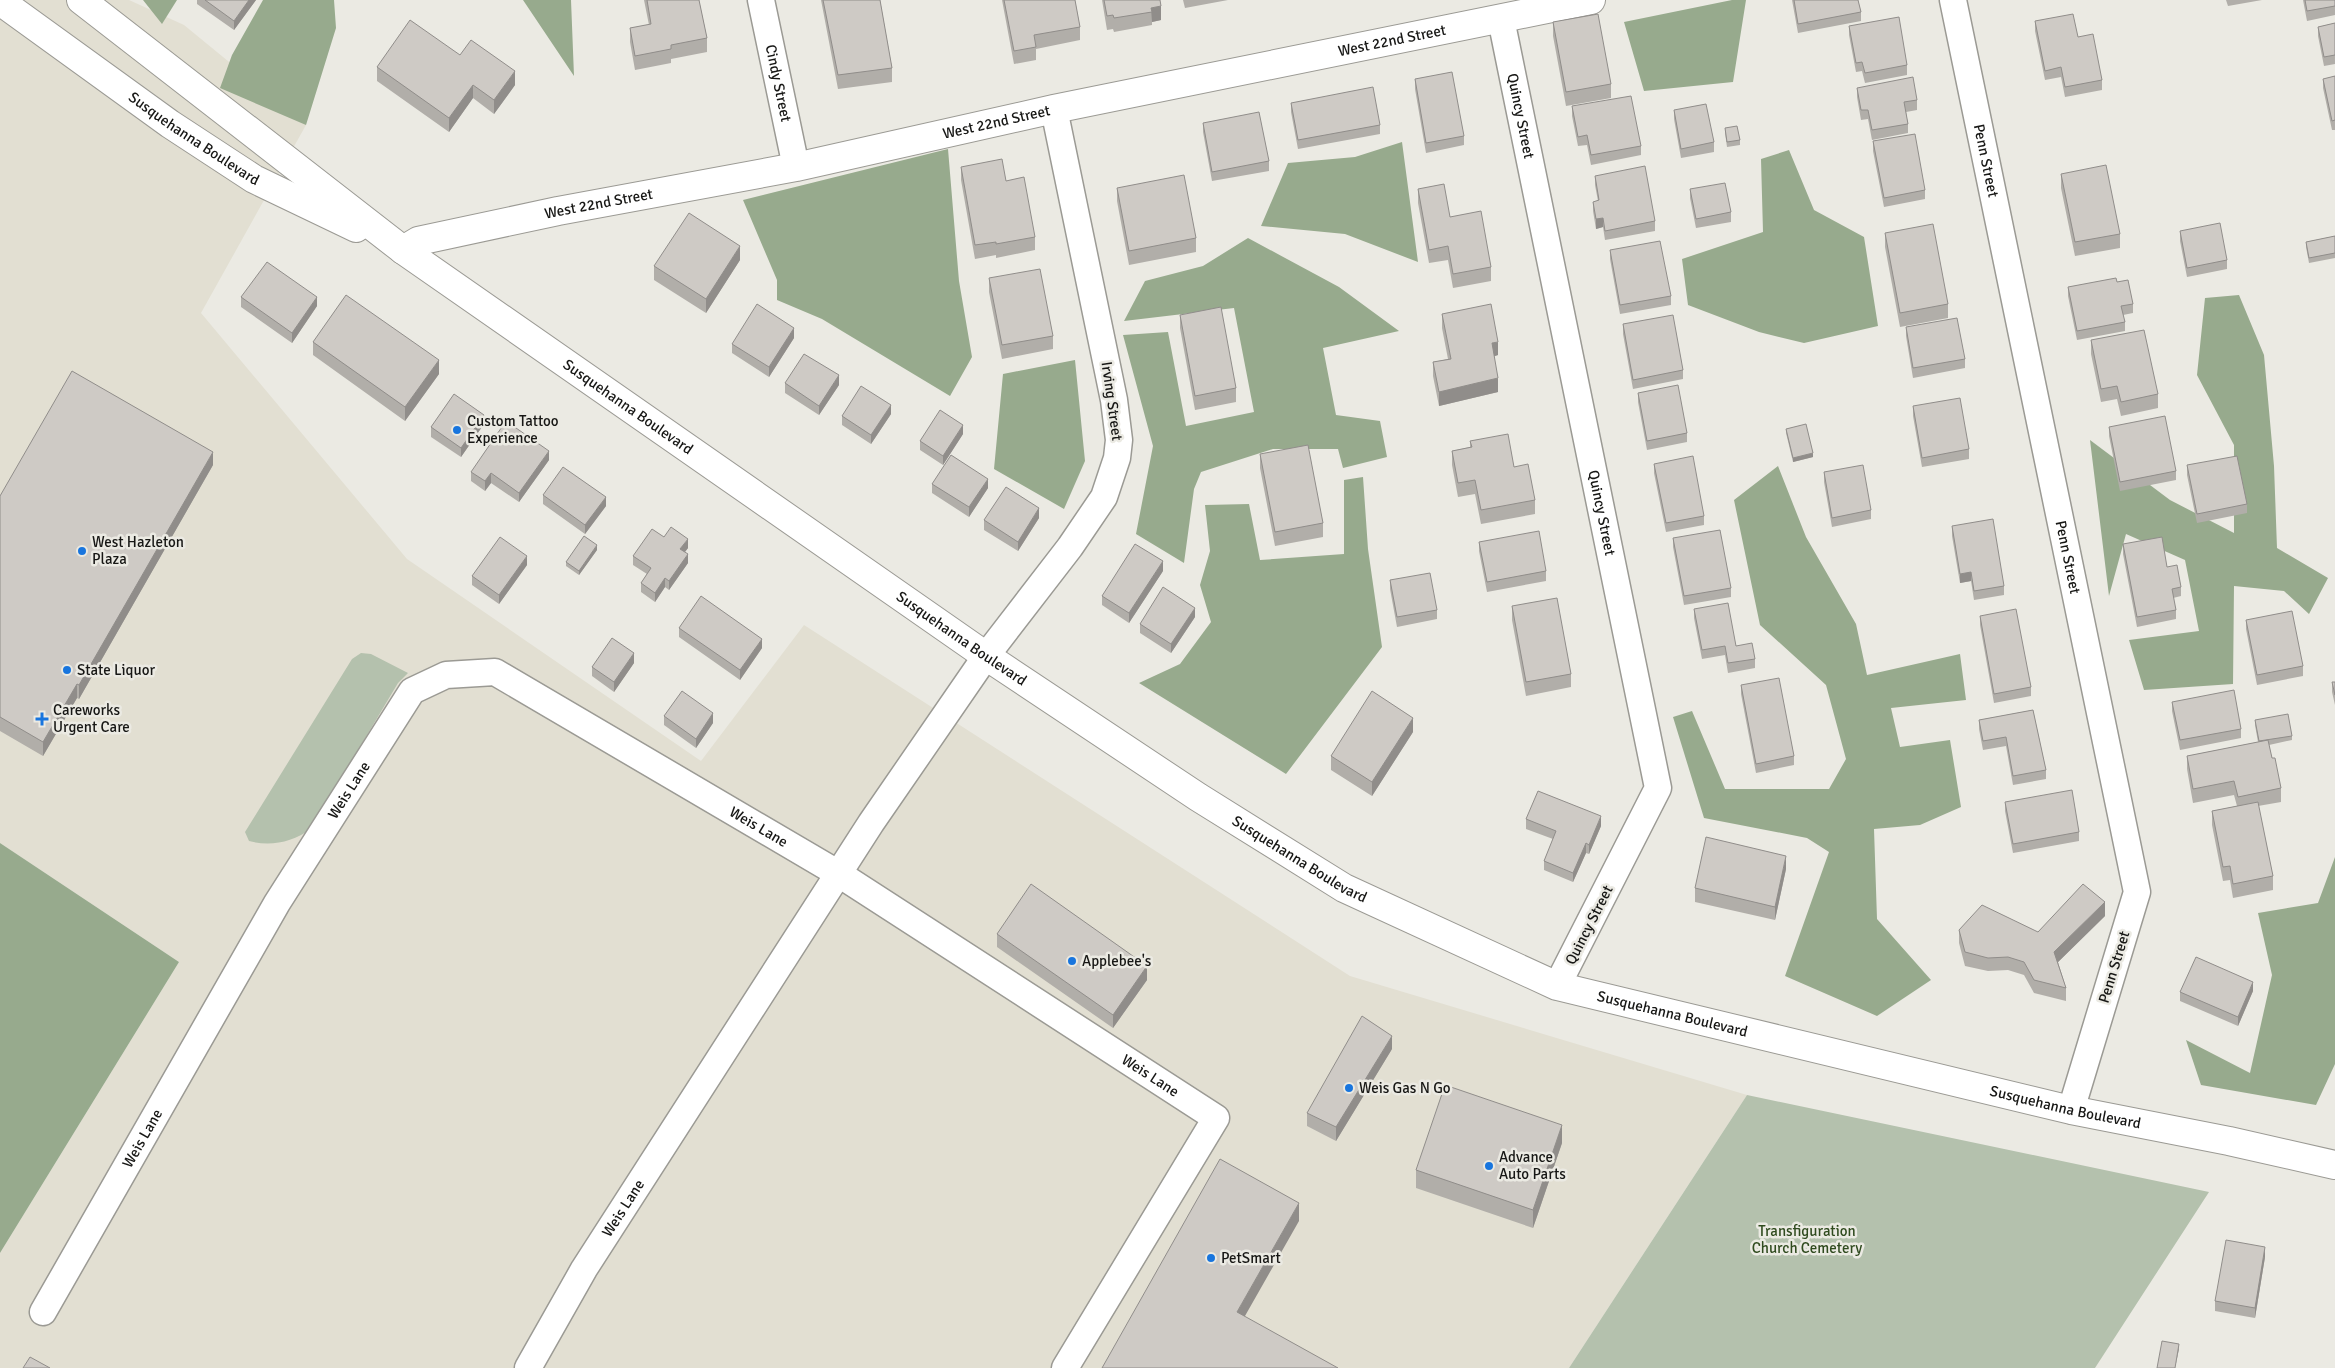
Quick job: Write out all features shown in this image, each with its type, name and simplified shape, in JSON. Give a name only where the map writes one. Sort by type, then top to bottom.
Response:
[{"type":"main road","name":"Susquehanna Boulevard","points":[[81,0],[404,250],[986,656],[1198,797],[1344,888],[1557,986],[2070,1110],[2229,1141],[2335,1165]]},
{"type":"main road","name":"West 22nd Street","points":[[404,250],[418,241],[558,211],[796,167],[1054,109],[1591,0]]},
{"type":"main road","name":"Susquehanna Boulevard","points":[[0,1],[170,124],[254,179],[404,250]]},
{"type":"street","name":"Cindy Street","points":[[761,0],[796,167]]},
{"type":"street","name":"Penn Street","points":[[1953,0],[2137,892],[2070,1110]]},
{"type":"street","name":"Quincy Street","points":[[1501,19],[1658,788],[1557,986]]},
{"type":"street","name":"Irving Street","points":[[986,656],[1093,515],[1104,497],[1117,458],[1119,440],[1114,400],[1054,109]]},
{"type":"street","name":"Weis Lane","points":[[528,1368],[584,1269],[871,823],[986,656]]},
{"type":"street","name":"Weis Lane","points":[[43,1312],[277,903],[412,691],[446,675],[495,672],[839,874],[1216,1118],[1065,1368]]},
{"type":"shaded area","points":[[0,0],[129,0],[184,25],[306,125],[201,313],[407,559],[701,761],[804,625],[1350,976],[1747,1095],[1569,1368],[0,1368],[0,1253],[179,962],[0,843]]},
{"type":"green space","points":[[143,0],[177,0],[162,24]]},
{"type":"green space","points":[[263,0],[334,0],[336,28],[306,125],[220,88],[232,55]]},
{"type":"green space","points":[[523,0],[571,0],[574,76]]},
{"type":"green space","points":[[1732,0],[1746,0],[1733,82],[1644,91],[1624,22]]},
{"type":"green space","points":[[1402,142],[1418,262],[1345,234],[1261,226],[1288,163],[1355,157]]},
{"type":"green space","points":[[948,149],[959,281],[972,357],[950,396],[822,319],[777,300],[777,280],[743,200]]},
{"type":"green space","points":[[1789,150],[1814,210],[1864,237],[1878,326],[1804,343],[1759,332],[1688,305],[1682,259],[1763,232],[1761,159]]},
{"type":"green space","points":[[1248,238],[1339,287],[1399,331],[1323,348],[1336,415],[1380,421],[1387,457],[1343,468],[1338,449],[1273,449],[1201,472],[1194,489],[1184,563],[1136,534],[1153,446],[1123,335],[1168,332],[1186,426],[1254,412],[1234,308],[1124,321],[1145,281],[1203,266]]},
{"type":"green space","points":[[2239,295],[2264,355],[2274,466],[2277,548],[2328,578],[2309,614],[2284,591],[2234,586],[2233,684],[2144,690],[2129,640],[2199,631],[2185,560],[2126,534],[2109,596],[2090,440],[2170,500],[2234,533],[2234,445],[2197,375],[2205,298]]},
{"type":"green space","points":[[1075,360],[1085,461],[1064,509],[994,469],[1003,374]]},
{"type":"green space","points":[[1778,466],[1806,537],[1856,624],[1867,675],[1960,654],[1966,700],[1891,708],[1900,747],[1950,740],[1961,807],[1920,825],[1874,829],[1877,919],[1931,980],[1877,1016],[1785,976],[1829,852],[1807,838],[1704,818],[1673,717],[1692,711],[1725,789],[1829,789],[1846,759],[1826,685],[1760,625],[1734,500]]},
{"type":"green space","points":[[1363,477],[1368,549],[1382,647],[1286,774],[1139,683],[1180,664],[1211,622],[1200,585],[1210,551],[1205,505],[1249,504],[1260,560],[1344,554],[1344,480]]},
{"type":"green space","points":[[361,653],[371,654],[408,673],[398,683],[311,829],[281,842],[257,843],[249,841],[245,832],[352,659]]},
{"type":"green space","points":[[0,843],[179,962],[0,1253]]},
{"type":"green space","points":[[2335,857],[2335,1064],[2316,1105],[2201,1085],[2186,1040],[2250,1073],[2272,975],[2258,913],[2318,903]]},
{"type":"green space","name":"Transfiguration Church Cemetery","points":[[1747,1095],[2209,1192],[2095,1368],[1569,1368]]},
{"type":"building","points":[[205,0],[249,0],[234,21]]},
{"type":"building","points":[[647,0],[699,0],[707,38],[671,45],[671,49],[635,56],[630,28],[651,24]]},
{"type":"building","points":[[823,0],[880,0],[892,68],[838,75]]},
{"type":"building","points":[[1004,0],[1075,0],[1080,27],[1034,35],[1036,47],[1014,51]]},
{"type":"building","points":[[1104,0],[1160,0],[1161,6],[1151,8],[1152,12],[1114,18],[1113,15],[1107,16]]},
{"type":"building","points":[[1794,0],[1858,0],[1861,12],[1798,24]]},
{"type":"building","points":[[2305,0],[2335,0],[2335,6],[2307,11]]},
{"type":"building","points":[[1598,14],[1611,84],[1566,92],[1553,22]]},
{"type":"building","points":[[2073,14],[2078,37],[2093,34],[2102,80],[2065,87],[2061,67],[2045,71],[2035,21]]},
{"type":"building","points":[[1899,17],[1907,65],[1865,73],[1862,62],[1856,63],[1849,26]]},
{"type":"building","points":[[410,20],[460,55],[471,40],[515,71],[494,100],[473,85],[449,118],[377,67]]},
{"type":"building","points":[[2335,23],[2335,55],[2324,57],[2318,27]]},
{"type":"building","points":[[1452,72],[1464,136],[1426,143],[1415,79]]},
{"type":"building","points":[[2335,76],[2335,120],[2332,121],[2323,79]]},
{"type":"building","points":[[1913,77],[1917,100],[1904,102],[1908,124],[1872,130],[1868,110],[1861,110],[1857,88]]},
{"type":"building","points":[[1373,87],[1380,125],[1298,140],[1291,103]]},
{"type":"building","points":[[1631,96],[1641,146],[1591,155],[1587,135],[1578,137],[1572,106]]},
{"type":"building","points":[[1706,104],[1714,142],[1681,149],[1674,110]]},
{"type":"building","points":[[1259,112],[1269,161],[1212,172],[1203,123]]},
{"type":"building","points":[[1737,126],[1740,140],[1727,142],[1725,128]]},
{"type":"building","points":[[1915,134],[1925,190],[1884,198],[1873,141]]},
{"type":"building","points":[[1002,159],[1006,181],[1024,177],[1035,237],[996,244],[996,242],[975,245],[961,167]]},
{"type":"building","points":[[2106,165],[2120,234],[2075,242],[2061,174]]},
{"type":"building","points":[[1645,166],[1655,221],[1605,231],[1603,218],[1596,219],[1593,202],[1599,200],[1595,176]]},
{"type":"building","points":[[1184,175],[1196,238],[1129,251],[1117,188]]},
{"type":"building","points":[[1725,183],[1731,212],[1696,219],[1690,189]]},
{"type":"building","points":[[1444,184],[1450,217],[1481,211],[1491,267],[1453,274],[1448,246],[1429,250],[1418,189]]},
{"type":"building","points":[[689,213],[740,246],[706,299],[654,266]]},
{"type":"building","points":[[2220,223],[2227,260],[2187,268],[2180,231]]},
{"type":"building","points":[[1933,224],[1948,304],[1900,313],[1885,233]]},
{"type":"building","points":[[2335,236],[2335,253],[2309,258],[2306,242]]},
{"type":"building","points":[[1660,241],[1671,296],[1620,305],[1610,250]]},
{"type":"building","points":[[267,262],[317,297],[292,333],[241,297]]},
{"type":"building","points":[[1040,269],[1053,336],[1002,345],[989,278]]},
{"type":"building","points":[[2116,278],[2117,282],[2128,280],[2133,304],[2121,306],[2125,322],[2077,331],[2068,287]]},
{"type":"building","points":[[346,295],[439,360],[405,407],[313,342]]},
{"type":"building","points":[[757,304],[794,328],[769,367],[732,344]]},
{"type":"building","points":[[1491,304],[1498,342],[1492,343],[1498,378],[1439,392],[1433,362],[1451,359],[1442,314]]},
{"type":"building","points":[[1221,307],[1236,388],[1195,396],[1180,315]]},
{"type":"building","points":[[1673,315],[1683,370],[1633,380],[1623,324]]},
{"type":"building","points":[[1957,318],[1965,359],[1913,368],[1906,327]]},
{"type":"building","points":[[2144,330],[2158,394],[2121,402],[2117,386],[2101,389],[2091,340]]},
{"type":"building","points":[[804,354],[839,375],[819,406],[785,383]]},
{"type":"building","name":"West Hazleton Plaza","points":[[72,371],[213,452],[79,685],[77,684],[43,742],[0,717],[0,496]]},
{"type":"building","points":[[1678,385],[1687,433],[1647,441],[1638,393]]},
{"type":"building","points":[[861,386],[891,405],[871,435],[842,416]]},
{"type":"building","name":"Custom Tattoo Experience","points":[[454,394],[484,415],[461,448],[431,427]]},
{"type":"building","points":[[1960,398],[1969,449],[1922,458],[1913,406]]},
{"type":"building","points":[[940,410],[963,425],[943,456],[920,441]]},
{"type":"building","points":[[2165,416],[2176,471],[2120,482],[2109,427]]},
{"type":"building","points":[[506,421],[549,451],[519,493],[491,473],[485,481],[471,472]]},
{"type":"building","points":[[1806,424],[1813,453],[1793,458],[1786,429]]},
{"type":"building","points":[[1508,434],[1514,467],[1528,464],[1535,500],[1481,510],[1475,480],[1458,483],[1452,451],[1472,447],[1470,441]]},
{"type":"building","points":[[1308,445],[1323,523],[1275,532],[1260,454]]},
{"type":"building","points":[[951,455],[988,479],[969,507],[932,484]]},
{"type":"building","points":[[1693,456],[1704,516],[1666,523],[1654,464]]},
{"type":"building","points":[[2237,456],[2247,504],[2197,514],[2187,465]]},
{"type":"building","points":[[1863,465],[1871,510],[1832,518],[1824,472]]},
{"type":"building","points":[[563,467],[606,497],[585,525],[543,495]]},
{"type":"building","points":[[1006,487],[1039,508],[1018,542],[984,520]]},
{"type":"building","points":[[1993,519],[2004,586],[1974,591],[1971,572],[1960,574],[1952,526]]},
{"type":"building","points":[[671,527],[688,539],[680,549],[688,554],[669,581],[665,578],[655,593],[641,583],[651,568],[633,556],[652,529],[664,537]]},
{"type":"building","points":[[1720,530],[1731,588],[1684,596],[1673,538]]},
{"type":"building","points":[[1539,531],[1546,571],[1487,582],[1479,542]]},
{"type":"building","points":[[584,536],[597,545],[579,571],[566,562]]},
{"type":"building","points":[[500,537],[527,556],[499,595],[472,576]]},
{"type":"building","points":[[2162,537],[2167,567],[2177,565],[2181,587],[2172,589],[2176,610],[2137,617],[2123,544]]},
{"type":"building","points":[[1135,544],[1163,561],[1129,613],[1102,596]]},
{"type":"building","points":[[1430,573],[1437,610],[1397,617],[1390,580]]},
{"type":"building","points":[[1163,587],[1195,608],[1171,644],[1140,624]]},
{"type":"building","points":[[701,596],[762,639],[740,670],[679,628]]},
{"type":"building","points":[[1557,598],[1571,674],[1526,682],[1512,606]]},
{"type":"building","points":[[1728,603],[1736,646],[1752,643],[1755,659],[1728,663],[1725,646],[1702,650],[1694,609]]},
{"type":"building","points":[[2016,609],[2031,687],[1994,694],[1980,616]]},
{"type":"building","points":[[2292,611],[2303,666],[2257,675],[2246,620]]},
{"type":"building","points":[[612,638],[634,653],[614,682],[592,667]]},
{"type":"building","points":[[1779,678],[1794,756],[1756,764],[1741,685]]},
{"type":"building","points":[[2332,682],[2335,682],[2335,695]]},
{"type":"building","points":[[2234,690],[2241,729],[2180,740],[2172,702]]},
{"type":"building","points":[[682,691],[713,713],[696,739],[664,716]]},
{"type":"building","points":[[1372,691],[1413,718],[1372,782],[1331,756]]},
{"type":"building","points":[[2033,710],[2046,770],[2013,776],[2006,737],[1983,741],[1979,720]]},
{"type":"building","points":[[2288,714],[2292,736],[2259,741],[2255,720]]},
{"type":"building","points":[[2268,740],[2272,758],[2275,758],[2281,788],[2238,797],[2234,781],[2193,789],[2187,756]]},
{"type":"building","points":[[2072,790],[2079,832],[2013,844],[2005,802]]},
{"type":"building","points":[[1538,791],[1601,816],[1589,845],[1586,843],[1573,873],[1544,861],[1556,831],[1526,819]]},
{"type":"building","points":[[2258,802],[2273,876],[2233,884],[2230,866],[2223,867],[2212,811]]},
{"type":"building","points":[[1706,837],[1786,856],[1775,907],[1695,888]]},
{"type":"building","points":[[1031,884],[1147,966],[1113,1015],[997,934]]},
{"type":"building","points":[[2083,884],[2105,902],[2054,952],[2066,988],[2034,980],[2024,962],[2008,957],[1988,958],[1965,952],[1959,930],[1982,905],[2038,932]]},
{"type":"building","points":[[2196,957],[2253,982],[2238,1017],[2180,992]]},
{"type":"building","name":"Weis Gas N Go","points":[[1362,1016],[1392,1036],[1336,1127],[1307,1113]]},
{"type":"building","name":"Advance Auto Parts","points":[[1445,1085],[1562,1125],[1533,1210],[1416,1170]]},
{"type":"building","points":[[1220,1159],[1299,1203],[1237,1312],[1338,1368],[1102,1368]]},
{"type":"building","points":[[2226,1240],[2265,1247],[2255,1308],[2215,1301]]},
{"type":"building","points":[[2162,1341],[2179,1344],[2175,1368],[2157,1368]]},
{"type":"building","points":[[30,1357],[50,1368],[23,1368]]},
{"type":"place","name":"Custom Tattoo Experience","points":[[457,430]]},
{"type":"place","name":"West Hazleton Plaza","points":[[82,551]]},
{"type":"place","name":"State Liquor","points":[[67,670]]},
{"type":"place","name":"Careworks Urgent Care","points":[[42,719]]},
{"type":"place","name":"Applebee's","points":[[1072,961]]},
{"type":"place","name":"Weis Gas N Go","points":[[1349,1088]]},
{"type":"place","name":"Advance Auto Parts","points":[[1489,1166]]},
{"type":"place","name":"PetSmart","points":[[1211,1258]]}]
